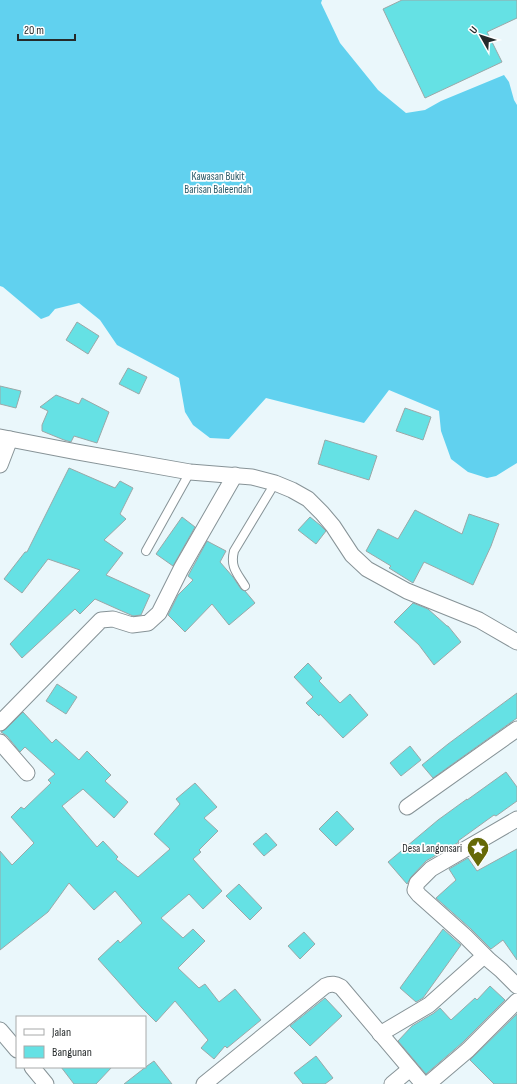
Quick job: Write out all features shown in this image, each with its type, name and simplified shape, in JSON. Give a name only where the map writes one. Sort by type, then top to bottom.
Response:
[{"type":"street","points":[[0,465],[5,438],[190,472],[252,477],[275,483],[308,499],[333,526],[352,555],[367,568],[407,591],[479,620],[517,642]]},
{"type":"street","points":[[0,723],[101,620],[113,619],[132,625],[148,623],[158,614],[181,569],[235,475]]},
{"type":"street","points":[[407,807],[517,729]]},
{"type":"street","points":[[0,742],[27,774]]},
{"type":"street","points":[[517,818],[431,869],[418,883],[415,890],[418,895],[484,956],[502,970],[517,986]]},
{"type":"street","points":[[380,1034],[429,1005],[484,956]]},
{"type":"street","points":[[204,1084],[325,986],[330,984],[335,984],[341,987],[423,1084]]},
{"type":"street","points":[[428,1084],[468,1050],[517,1001]]},
{"type":"street","points":[[0,1030],[16,1049]]},
{"type":"street","points":[[33,1068],[46,1084]]},
{"type":"street","points":[[392,1084],[410,1069]]},
{"type":"lane","points":[[146,550],[190,472]]},
{"type":"lane","points":[[245,586],[232,566],[234,551],[275,483]]},
{"type":"green space","name":"Kawasan Bukit Barisan Baleendah","points":[[0,0],[322,0],[321,3],[340,43],[378,90],[406,113],[425,110],[441,101],[504,75],[509,82],[517,105],[517,463],[496,476],[487,478],[468,472],[451,459],[441,431],[439,411],[389,390],[364,423],[266,398],[229,439],[210,438],[193,425],[185,412],[179,378],[117,345],[100,320],[79,303],[55,309],[49,316],[41,319],[0,286]]},
{"type":"building","points":[[402,0],[517,0],[517,18],[487,32],[502,62],[425,98],[383,9]]},
{"type":"building","points":[[77,322],[99,336],[88,354],[66,340]]},
{"type":"building","points":[[128,368],[147,377],[139,394],[119,384]]},
{"type":"building","points":[[0,386],[21,391],[16,408],[0,404]]},
{"type":"building","points":[[56,395],[79,404],[82,398],[109,412],[97,443],[74,436],[71,442],[42,431],[42,425],[48,411],[40,407]]},
{"type":"building","points":[[405,408],[431,417],[423,440],[396,431]]},
{"type":"building","points":[[325,440],[377,456],[369,480],[318,464]]},
{"type":"building","points":[[69,468],[115,488],[120,481],[133,488],[120,514],[126,519],[104,540],[123,553],[106,575],[150,595],[141,615],[133,616],[95,599],[80,614],[75,609],[22,658],[10,644],[80,570],[48,559],[22,593],[4,579],[25,552],[27,552]]},
{"type":"building","points":[[415,510],[462,534],[469,514],[499,524],[491,546],[473,585],[424,562],[413,583],[389,568],[391,566],[366,551],[378,529],[398,539]]},
{"type":"building","points":[[182,517],[195,527],[173,566],[156,554]]},
{"type":"building","points":[[310,517],[326,531],[316,544],[298,530]]},
{"type":"building","points":[[207,541],[226,551],[220,562],[241,589],[245,591],[255,603],[229,625],[212,604],[185,632],[168,615],[178,595],[193,580],[188,576]]},
{"type":"building","points":[[413,603],[428,609],[448,626],[461,642],[434,665],[419,645],[394,622]]},
{"type":"building","points":[[308,663],[322,678],[319,681],[340,703],[350,694],[368,715],[343,738],[320,714],[319,716],[306,703],[313,697],[294,677]]},
{"type":"building","points":[[57,684],[77,697],[66,714],[46,701]]},
{"type":"building","points":[[517,693],[517,718],[433,778],[422,765]]},
{"type":"building","points":[[23,712],[52,743],[56,739],[79,760],[87,751],[111,775],[105,781],[128,802],[114,818],[83,789],[62,806],[97,847],[103,841],[118,857],[116,859],[138,877],[170,849],[154,834],[180,804],[176,799],[195,783],[217,807],[204,818],[218,831],[199,850],[201,852],[193,859],[222,891],[203,909],[189,894],[161,918],[183,938],[193,929],[205,941],[178,968],[199,988],[205,984],[219,1002],[235,989],[261,1020],[227,1048],[225,1046],[214,1059],[201,1048],[208,1040],[175,1001],[156,1022],[98,959],[118,940],[120,943],[142,923],[115,891],[94,910],[69,883],[48,912],[0,950],[0,851],[12,865],[34,843],[11,817],[21,807],[24,809],[51,783],[48,780],[55,774],[25,747],[20,752],[7,736],[1,732]]},
{"type":"building","points":[[410,746],[421,760],[401,776],[390,763]]},
{"type":"building","points":[[506,772],[517,787],[517,801],[496,816],[494,815],[458,841],[459,842],[426,861],[411,877],[407,884],[388,862],[438,820]]},
{"type":"building","points":[[337,811],[354,829],[336,846],[319,829]]},
{"type":"building","points":[[266,833],[277,845],[264,856],[253,844]]},
{"type":"building","points":[[517,849],[517,960],[503,940],[491,949],[436,898],[456,880],[449,869],[468,858],[477,871]]},
{"type":"building","points":[[239,884],[262,908],[250,920],[226,896]]},
{"type":"building","points":[[443,929],[461,945],[423,998],[416,1002],[400,988]]},
{"type":"building","points":[[304,932],[315,944],[300,959],[288,946]]},
{"type":"building","points":[[490,986],[505,1000],[462,1043],[426,1074],[398,1041],[412,1026],[440,1008],[451,1020],[475,998],[477,1000]]},
{"type":"building","points":[[325,998],[342,1016],[310,1046],[290,1026]]},
{"type":"building","points":[[517,1014],[517,1084],[494,1084],[470,1060]]},
{"type":"building","points":[[316,1056],[333,1078],[325,1084],[303,1084],[294,1073]]},
{"type":"building","points":[[154,1061],[172,1084],[124,1084]]},
{"type":"building","points":[[62,1068],[111,1068],[96,1084],[74,1084]]},
{"type":"place","name":"Desa Langonsari","points":[[478,868]]}]
